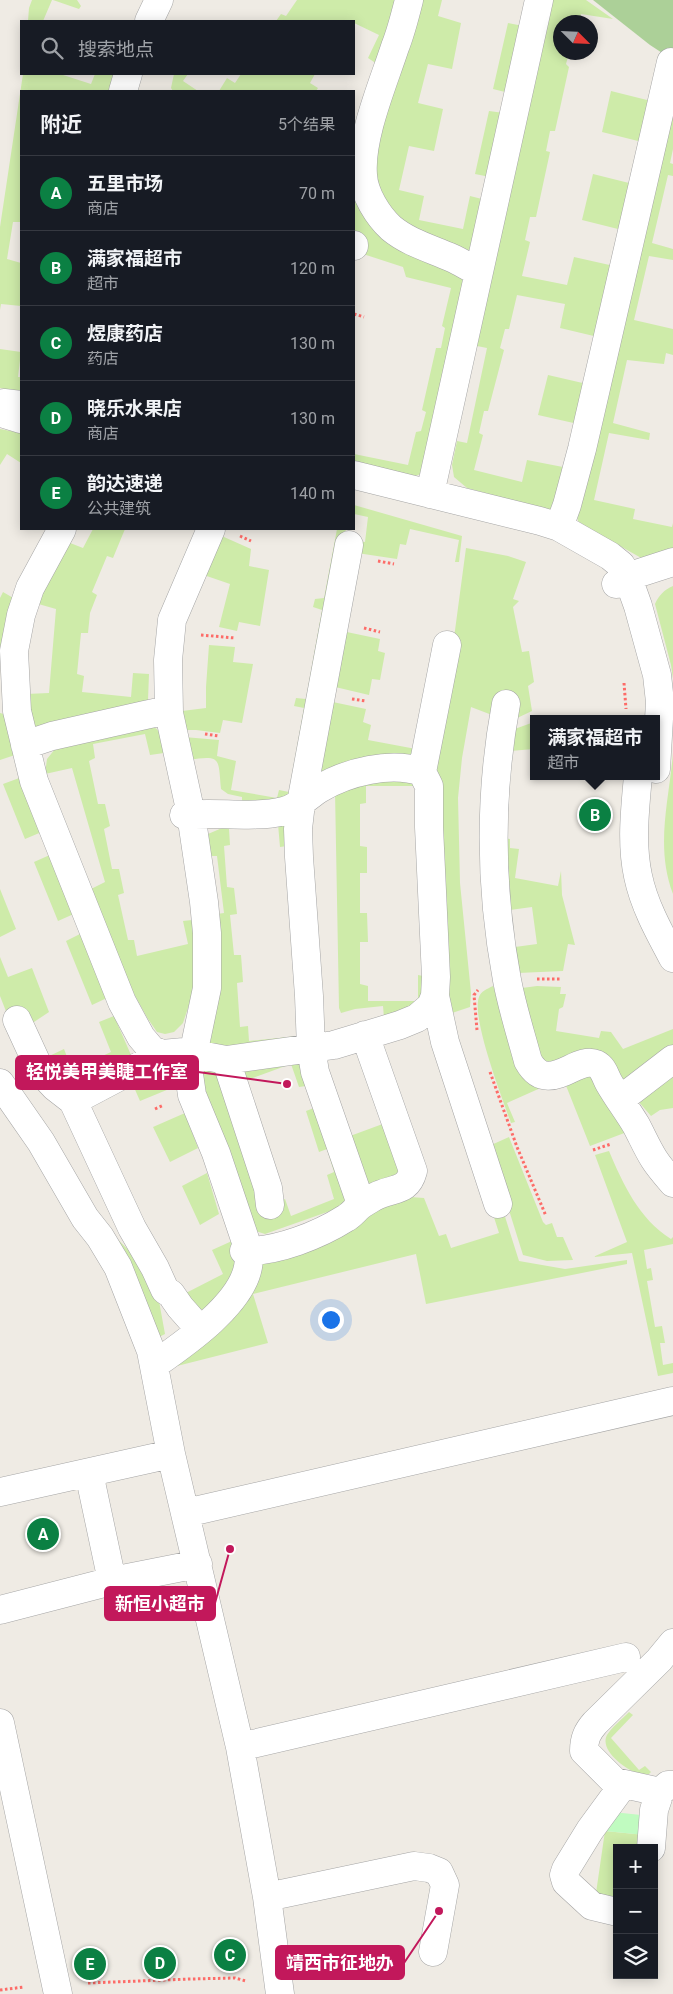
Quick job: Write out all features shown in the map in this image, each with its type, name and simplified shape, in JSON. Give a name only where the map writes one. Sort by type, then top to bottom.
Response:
[{"type":"street","points":[[149,20],[159,0]]},
{"type":"street","points":[[410,0],[373,110],[362,176],[373,204],[391,228],[404,237],[479,272]]},
{"type":"street","points":[[430,494],[539,0]]},
{"type":"street","points":[[560,527],[568,505],[582,449],[671,62]]},
{"type":"street","points":[[123,90],[128,75]]},
{"type":"street","points":[[20,405],[4,403],[0,408],[1,413],[20,419]]},
{"type":"street","points":[[355,475],[560,527],[621,564],[641,677],[634,715]]},
{"type":"street","points":[[355,488],[515,528],[554,541],[603,567],[624,587],[657,675],[659,715]]},
{"type":"street","points":[[61,530],[30,588],[21,615],[14,660],[17,711],[34,781],[122,1002],[141,1037],[152,1050],[226,1060],[334,1045],[417,1018],[431,1006],[436,996]]},
{"type":"street","points":[[152,1358],[183,1344],[209,1323],[234,1294],[248,1267],[246,1251],[231,1225],[209,1156],[185,1096],[180,1053],[195,1018],[201,987],[201,933],[188,815],[164,713],[157,661],[158,629],[161,617],[200,530]]},
{"type":"street","points":[[164,713],[172,620],[211,530]]},
{"type":"street","points":[[349,545],[301,803],[298,829],[311,1048],[315,1072],[361,1204]]},
{"type":"street","points":[[624,587],[636,574],[673,562]]},
{"type":"street","points":[[624,587],[673,576]]},
{"type":"street","points":[[447,645],[422,772],[429,786],[428,827],[436,996],[445,1042],[498,1204]]},
{"type":"street","points":[[506,704],[496,766],[493,870],[507,980],[528,1061],[533,1070],[543,1075],[551,1076],[589,1063],[597,1064],[603,1070],[621,1099],[654,1160],[673,1183]]},
{"type":"street","points":[[25,745],[52,736],[164,713]]},
{"type":"street","points":[[188,815],[268,814],[286,811],[325,786],[355,774],[396,768],[412,768],[422,772]]},
{"type":"street","points":[[638,780],[635,832],[638,877],[652,916],[673,958]]},
{"type":"street","points":[[655,780],[649,834],[649,856],[658,896],[673,926]]},
{"type":"street","points":[[17,1020],[41,1072],[54,1088],[73,1101],[132,1228],[155,1268],[165,1290],[171,1294],[195,1324]]},
{"type":"street","points":[[246,1251],[290,1244],[317,1233],[353,1214],[361,1204],[380,1194],[399,1189],[410,1180],[413,1171],[365,1036]]},
{"type":"street","points":[[73,1101],[180,1053]]},
{"type":"street","points":[[621,1099],[673,1059]]},
{"type":"street","points":[[226,1060],[268,1188],[270,1205]]},
{"type":"street","points":[[0,1083],[41,1142],[85,1218],[100,1237],[118,1267],[152,1358],[171,1454],[240,1747],[267,1897],[280,1992]]},
{"type":"street","points":[[152,1358],[231,1292],[244,1266],[246,1251]]},
{"type":"street","points":[[186,1513],[673,1401]]},
{"type":"street","points":[[0,1492],[171,1454]]},
{"type":"street","points":[[89,1472],[112,1581]]},
{"type":"street","points":[[0,1610],[112,1581],[198,1564]]},
{"type":"street","points":[[651,1844],[654,1810],[668,1785],[623,1785],[615,1782],[584,1752],[587,1732],[659,1660],[673,1643]]},
{"type":"street","points":[[240,1747],[626,1656]]},
{"type":"street","points":[[0,1723],[57,1989]]},
{"type":"street","points":[[613,1911],[592,1906],[566,1882],[564,1876],[566,1869],[590,1830],[623,1785]]},
{"type":"street","points":[[267,1897],[414,1866],[429,1868],[439,1872],[445,1886],[433,1952]]},
{"type":"path","points":[[355,314],[364,317]]},
{"type":"path","points":[[624,676],[634,715]]},
{"type":"path","points":[[478,1036],[474,1015],[474,995],[479,989],[488,984],[507,980]]},
{"type":"path","points":[[488,1066],[517,1147],[546,1216]]},
{"type":"path","points":[[0,1990],[57,1989],[235,1978],[280,1992]]},
{"type":"green space","points":[[32,0],[52,0],[43,20],[28,20]]},
{"type":"green space","points":[[53,0],[77,0],[81,6],[79,9]]},
{"type":"green space","points":[[297,0],[397,0],[380,66],[368,58],[379,35],[355,23],[355,20],[277,20],[281,14],[286,16]]},
{"type":"green space","points":[[421,0],[442,0],[438,16],[461,23],[452,69],[428,64],[418,103],[443,109],[434,151],[409,146],[399,190],[424,196],[419,220],[463,229],[470,196],[486,200],[472,250],[466,252],[399,222],[388,211],[372,169],[384,117]]},
{"type":"green space","points":[[551,0],[586,0],[613,19],[598,17],[598,15],[553,15],[553,60],[567,60],[566,64],[569,67],[555,131],[550,131],[546,151],[550,152],[536,217],[530,217],[525,240],[530,242],[522,276],[567,285],[574,257],[614,266],[598,337],[560,328],[565,304],[517,295],[509,329],[505,329],[500,348],[504,350],[488,411],[484,411],[479,433],[483,435],[474,470],[522,482],[527,460],[568,468],[556,506],[548,510],[467,488],[454,477],[452,465],[457,441],[467,443],[487,348],[477,346]]},
{"type":"green space","points":[[593,0],[673,0],[673,60],[650,45]]},
{"type":"green space","points":[[508,23],[523,26],[509,93],[493,89]]},
{"type":"green space","points":[[23,75],[63,75],[91,84],[95,75],[117,75],[112,90],[21,90]]},
{"type":"green space","points":[[174,75],[187,75],[183,81],[196,90],[172,90],[171,88]]},
{"type":"green space","points":[[240,75],[314,75],[310,83],[318,88],[317,90],[220,90],[227,78],[235,83]]},
{"type":"green space","points":[[611,91],[651,101],[642,142],[602,132]]},
{"type":"green space","points":[[20,94],[20,222],[13,222],[7,259],[20,263],[20,306],[1,304],[0,310],[0,227]]},
{"type":"green space","points":[[673,107],[673,149],[670,163],[673,164],[673,176],[668,175],[652,243],[673,249],[673,260],[649,256],[634,320],[673,329],[673,355],[666,353],[664,364],[627,360],[613,423],[650,433],[649,440],[609,433],[594,500],[635,509],[633,519],[672,527],[673,523],[673,556],[643,559],[583,525],[578,521],[577,516]]},
{"type":"green space","points":[[489,111],[504,113],[490,177],[475,174]]},
{"type":"green space","points":[[593,174],[633,184],[622,230],[582,220]]},
{"type":"green space","points":[[355,177],[458,272],[465,282],[421,474],[415,476],[355,463],[355,454],[408,465],[416,432],[421,431],[426,412],[422,410],[436,348],[441,348],[445,328],[442,326],[451,288],[406,277],[403,267],[357,252],[355,243]]},
{"type":"green space","points":[[0,349],[20,352],[18,377],[20,377],[20,392],[0,388]]},
{"type":"green space","points":[[548,375],[587,384],[578,424],[538,415]]},
{"type":"green space","points":[[0,429],[20,433],[20,462],[7,454],[0,465]]},
{"type":"green space","points":[[355,505],[462,536],[459,562],[455,562],[459,540],[410,529],[406,545],[400,544],[397,559],[357,553],[353,540],[365,542],[368,517],[355,514]]},
{"type":"green space","points":[[92,530],[125,530],[113,558],[107,556],[92,592],[97,595],[90,613],[88,633],[81,633],[77,674],[84,676],[82,692],[131,697],[133,673],[149,674],[148,700],[146,705],[48,729],[33,727],[26,694],[49,693],[56,609],[35,603],[65,541],[83,548]]},
{"type":"green space","points":[[337,530],[346,530],[293,797],[242,806],[242,797],[228,794],[221,789],[216,761],[207,758],[188,760],[184,737],[219,740],[217,756],[236,761],[231,790],[277,798],[279,790],[289,792],[304,708],[294,706],[296,698],[306,699],[322,610],[313,607],[315,599],[324,598]]},
{"type":"green space","points":[[215,533],[251,549],[249,566],[269,570],[260,626],[239,622],[237,631],[219,627],[230,584],[198,573]]},
{"type":"green space","points":[[466,548],[508,556],[526,562],[513,599],[519,601],[513,607],[522,652],[529,651],[534,682],[528,686],[532,711],[515,719],[492,715],[471,707],[462,758],[458,798],[460,883],[471,993],[470,1007],[452,1013],[445,975],[437,765]]},
{"type":"green space","points":[[673,586],[673,679],[655,604],[662,593]]},
{"type":"green space","points":[[3,592],[15,599],[2,655],[0,654],[0,598]]},
{"type":"green space","points":[[342,631],[380,639],[378,651],[385,653],[380,680],[372,679],[369,695],[331,686]]},
{"type":"green space","points":[[209,645],[235,647],[233,662],[253,664],[242,723],[223,720],[220,733],[183,730],[182,711],[206,708]]},
{"type":"green space","points":[[328,701],[366,709],[363,722],[371,725],[368,740],[416,749],[417,755],[318,778]]},
{"type":"green space","points":[[0,713],[7,715],[15,755],[0,760]]},
{"type":"green space","points":[[530,723],[530,749],[510,751],[512,730]]},
{"type":"green space","points":[[150,725],[160,733],[164,753],[150,755],[145,734],[93,744],[95,758],[89,761],[98,804],[105,804],[110,826],[104,829],[112,869],[119,869],[124,893],[118,895],[128,940],[134,940],[137,956],[188,944],[183,921],[192,920],[195,947],[195,987],[183,1023],[174,1032],[165,1034],[157,1032],[148,1019],[110,951],[91,889],[105,882],[72,768],[45,774],[47,759],[59,744]]},
{"type":"green space","points":[[673,753],[673,894],[665,859],[664,841],[666,806]]},
{"type":"green space","points":[[22,777],[44,831],[25,839],[3,784]]},
{"type":"green space","points":[[409,779],[415,786],[366,786],[366,803],[360,804],[360,846],[367,847],[367,873],[360,873],[360,913],[367,913],[368,942],[360,942],[360,984],[368,986],[368,1001],[418,1001],[418,975],[423,976],[422,997],[418,1006],[384,1018],[383,1006],[355,1009],[341,1013],[339,1008],[335,791],[356,780]]},
{"type":"green space","points":[[285,823],[287,846],[280,847],[278,824],[229,829],[230,845],[224,846],[227,887],[234,888],[237,914],[230,915],[234,955],[241,955],[243,982],[237,983],[240,1027],[248,1026],[249,1041],[298,1036],[305,1038],[228,1051],[207,1046],[210,915],[224,913],[217,856],[201,856],[208,834],[229,825]]},
{"type":"green space","points":[[503,838],[510,839],[510,848],[519,849],[515,878],[558,886],[561,871],[562,895],[575,945],[568,944],[563,971],[518,973],[515,947],[537,944],[532,907],[510,910]]},
{"type":"green space","points":[[52,854],[76,913],[58,921],[34,862]]},
{"type":"green space","points":[[0,889],[16,929],[0,937]]},
{"type":"green space","points":[[82,933],[109,997],[92,1005],[66,941]]},
{"type":"green space","points":[[0,957],[8,977],[32,968],[49,1012],[31,1024],[11,1024],[0,996]]},
{"type":"green space","points":[[493,986],[526,1069],[587,1070],[627,1132],[590,1146],[563,1078],[507,1103],[515,1122],[511,1123],[489,1059],[478,1008],[480,995]]},
{"type":"green space","points":[[537,986],[561,987],[560,994],[566,994],[563,1007],[559,1009],[556,1031],[599,1038],[601,1031],[611,1032],[623,1049],[673,1029],[673,1048],[623,1082],[542,1066],[522,988]]},
{"type":"green space","points":[[114,1016],[131,1055],[74,1090],[43,1059],[64,1049],[72,1070],[111,1052],[99,1022]]},
{"type":"green space","points":[[305,1063],[347,1205],[265,1234],[252,1230],[200,1076],[205,1069],[217,1070],[279,1201],[285,1199],[291,1216],[334,1199],[327,1175],[334,1172],[327,1149],[319,1152],[306,1111],[314,1108],[306,1086],[299,1087],[291,1064],[247,1080],[240,1066]]},
{"type":"green space","points":[[673,1067],[673,1108],[660,1110],[651,1116],[638,1101]]},
{"type":"green space","points":[[163,1069],[169,1074],[174,1087],[140,1101],[133,1085]]},
{"type":"green space","points":[[185,1113],[198,1148],[170,1162],[153,1127]]},
{"type":"green space","points":[[388,1122],[403,1175],[365,1185],[342,1139]]},
{"type":"green space","points":[[509,1137],[543,1222],[546,1225],[552,1223],[557,1237],[563,1237],[573,1260],[547,1261],[523,1255],[489,1146]]},
{"type":"green space","points":[[609,1151],[626,1188],[641,1211],[660,1231],[671,1239],[673,1237],[673,1244],[644,1250],[647,1269],[651,1268],[653,1280],[647,1281],[655,1327],[662,1326],[665,1343],[660,1343],[663,1365],[673,1363],[673,1373],[658,1376],[632,1253],[593,1257],[627,1242],[595,1155]]},
{"type":"green space","points":[[207,1173],[219,1214],[200,1225],[182,1186]]},
{"type":"green space","points":[[410,1197],[424,1198],[439,1236],[446,1234],[451,1248],[499,1233],[491,1208],[501,1204],[519,1261],[565,1269],[627,1260],[627,1264],[426,1304],[416,1254],[253,1294],[268,1343],[177,1366],[264,1260],[281,1258],[330,1243],[347,1233],[370,1210]]},
{"type":"green space","points":[[109,1231],[149,1270],[159,1301],[165,1334],[157,1338]]},
{"type":"green space","points":[[232,1241],[240,1267],[216,1299],[196,1312],[182,1295],[223,1274],[212,1250]]},
{"type":"green space","points":[[629,1712],[633,1715],[611,1738],[639,1770],[645,1766],[651,1772],[649,1774],[637,1773],[626,1767],[614,1758],[607,1747],[607,1735]]},
{"type":"green space","points":[[613,1812],[641,1815],[645,1835],[605,1831]]},
{"type":"green space","points":[[605,1831],[645,1835],[644,1844],[613,1844],[613,1900],[596,1893]]},
{"type":"place","name":"满家福超市","points":[[595,815]]},
{"type":"place","name":"轻悦美甲美睫工作室","points":[[287,1084]]},
{"type":"place","name":"五里市场","points":[[43,1534]]},
{"type":"place","name":"新恒小超市","points":[[230,1549]]},
{"type":"place","name":"靖西市征地办","points":[[439,1911]]},
{"type":"place","name":"煜康药店","points":[[230,1955]]},
{"type":"place","name":"晓乐水果店","points":[[160,1963]]},
{"type":"place","name":"韵达速递","points":[[90,1964]]}]
